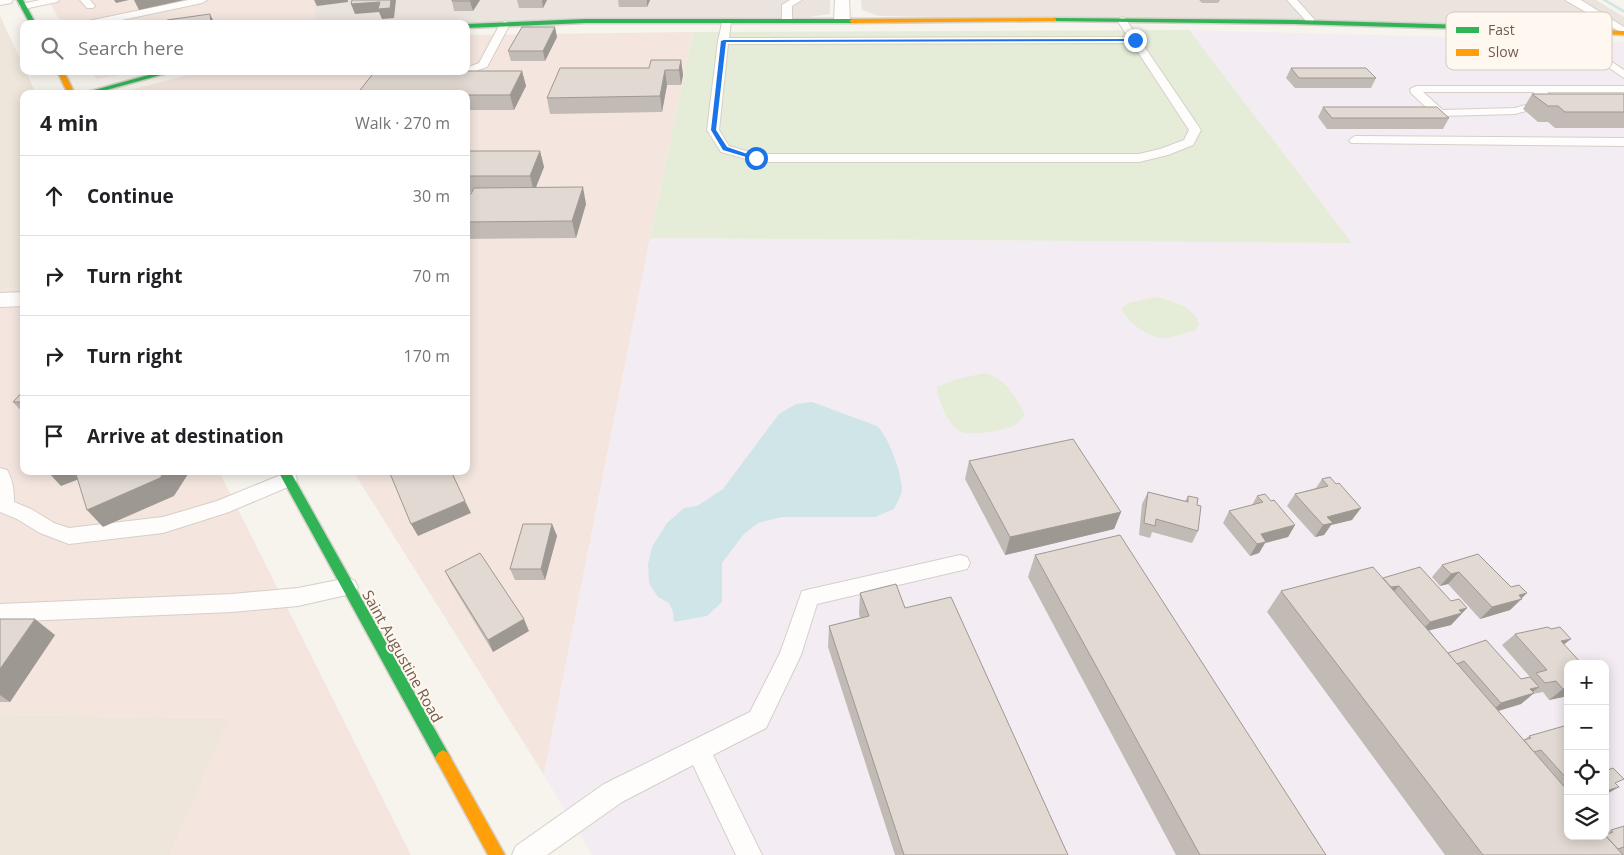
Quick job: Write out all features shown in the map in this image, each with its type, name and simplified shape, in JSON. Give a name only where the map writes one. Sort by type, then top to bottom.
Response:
[{"type":"street","points":[[0,1],[6,0]]},
{"type":"street","points":[[842,0],[842,20]]},
{"type":"street","points":[[22,3],[31,20]]},
{"type":"street","points":[[470,26],[787,20],[1122,20],[1311,21],[1446,26]]},
{"type":"street","points":[[62,75],[70,90]]},
{"type":"street","points":[[97,90],[148,75]]},
{"type":"street","points":[[0,300],[20,299]]},
{"type":"street","name":"Saint Augustine Road","points":[[286,475],[497,855]]},
{"type":"lane","points":[[22,3],[54,0]]},
{"type":"lane","points":[[107,20],[202,0]]},
{"type":"lane","points":[[787,20],[787,6],[797,0]]},
{"type":"lane","points":[[1292,0],[1311,21]]},
{"type":"lane","points":[[1570,0],[1578,2],[1593,12]]},
{"type":"lane","points":[[726,21],[713,130],[725,148],[756,158],[1138,158],[1164,152],[1189,142],[1195,130],[1122,20]]},
{"type":"lane","points":[[470,70],[483,65],[505,24]]},
{"type":"lane","points":[[1612,24],[1624,32]]},
{"type":"lane","points":[[724,41],[1135,40]]},
{"type":"lane","points":[[1612,67],[1624,75]]},
{"type":"lane","points":[[1536,89],[1552,101],[1515,111],[1441,113],[1415,92],[1416,89],[1536,89],[1624,89]]},
{"type":"lane","points":[[1355,140],[1624,142]]},
{"type":"lane","points":[[0,475],[5,488],[5,506],[24,514],[47,528],[69,536],[163,525],[222,507],[286,475]]},
{"type":"lane","points":[[525,855],[613,793],[758,720],[790,655],[809,597],[960,563]]},
{"type":"lane","points":[[0,613],[162,604],[232,603],[298,597],[348,587]]},
{"type":"lane","points":[[698,750],[749,855]]},
{"type":"shaded area","points":[[48,0],[314,0],[316,20],[60,20]]},
{"type":"shaded area","points":[[314,0],[830,0],[830,14],[809,17],[520,20],[470,23],[470,20],[316,20]]},
{"type":"shaded area","points":[[861,0],[1596,0],[1624,17],[1624,29],[1612,29],[1612,12],[1446,12],[1446,26],[879,16],[862,10]]},
{"type":"shaded area","points":[[0,16],[20,58],[20,75],[28,75],[34,90],[20,90],[20,287],[0,290]]},
{"type":"shaded area","points":[[1189,30],[1446,37],[1446,70],[1612,70],[1612,42],[1624,42],[1624,855],[592,855],[544,775],[650,238],[1351,243]]},
{"type":"shaded area","points":[[693,32],[650,238],[544,775],[356,475],[470,475],[470,90],[131,90],[188,75],[470,75],[470,35]]},
{"type":"shaded area","points":[[94,75],[119,75],[96,79]]},
{"type":"shaded area","points":[[20,287],[20,475],[221,475],[411,855],[170,855],[229,718],[0,715],[0,290]]},
{"type":"shaded area","points":[[812,402],[877,426],[882,431],[894,456],[900,475],[902,491],[894,509],[875,517],[782,517],[758,523],[743,535],[722,563],[722,602],[707,616],[674,622],[673,612],[669,603],[658,597],[649,583],[648,564],[652,547],[667,523],[684,508],[697,506],[723,489],[779,414],[796,404]]},
{"type":"shaded area","points":[[0,715],[230,718],[170,855],[0,855]]},
{"type":"green space","points":[[1189,30],[1352,243],[650,238],[693,32]]},
{"type":"green space","points":[[1156,297],[1176,303],[1193,313],[1199,324],[1195,331],[1168,338],[1152,335],[1128,319],[1121,309],[1128,303]]},
{"type":"green space","points":[[984,373],[998,379],[1009,388],[1025,414],[1017,424],[1009,428],[987,432],[964,433],[956,428],[948,418],[939,399],[937,387],[954,380]]},
{"type":"building","points":[[352,0],[391,0],[390,8],[378,9],[380,2],[351,4]]},
{"type":"building","points":[[452,0],[471,0],[452,1]]},
{"type":"building","points":[[210,14],[211,20],[167,20]]},
{"type":"building","points":[[522,27],[555,27],[543,51],[508,51]]},
{"type":"building","points":[[651,60],[681,60],[679,70],[665,70],[660,96],[547,98],[560,68],[649,68]]},
{"type":"building","points":[[1291,68],[1366,68],[1376,78],[1299,78]]},
{"type":"building","points":[[470,71],[522,71],[510,95],[470,95],[470,90],[360,90],[372,75],[470,75]]},
{"type":"building","points":[[1532,94],[1624,94],[1624,112],[1565,112],[1558,106],[1548,106]]},
{"type":"building","points":[[1323,107],[1437,107],[1449,118],[1332,118]]},
{"type":"building","points":[[470,151],[540,151],[530,176],[470,176]]},
{"type":"building","points":[[583,187],[572,221],[470,222],[470,194],[474,188]]},
{"type":"building","points":[[20,394],[20,402],[13,402]]},
{"type":"building","points":[[1073,439],[1121,512],[1010,537],[969,461]]},
{"type":"building","points":[[76,475],[162,475],[160,478],[87,510]]},
{"type":"building","points":[[391,475],[453,475],[465,501],[411,524]]},
{"type":"building","points":[[1330,477],[1336,484],[1339,483],[1361,508],[1327,517],[1333,523],[1323,525],[1295,494],[1328,486],[1322,479]]},
{"type":"building","points":[[1148,492],[1188,502],[1188,496],[1198,498],[1197,505],[1201,506],[1198,531],[1156,519],[1155,526],[1144,523]]},
{"type":"building","points":[[1265,494],[1271,501],[1274,500],[1295,525],[1261,534],[1266,542],[1257,544],[1229,511],[1263,502],[1257,496]]},
{"type":"building","points":[[523,524],[552,524],[541,569],[510,569]]},
{"type":"building","points":[[1120,535],[1326,855],[1200,855],[1035,555]]},
{"type":"building","points":[[480,553],[524,619],[488,640],[445,571]]},
{"type":"building","points":[[1478,554],[1511,587],[1519,585],[1527,593],[1519,595],[1522,599],[1492,607],[1459,572],[1451,574],[1442,565]]},
{"type":"building","points":[[1373,567],[1564,786],[1564,840],[1609,839],[1623,855],[1483,855],[1281,591]]},
{"type":"building","points":[[1420,567],[1451,601],[1459,599],[1467,608],[1459,610],[1462,613],[1430,622],[1399,586],[1391,587],[1383,578]]},
{"type":"building","points":[[896,584],[905,608],[951,597],[1068,855],[904,855],[829,626],[869,616],[860,593]]},
{"type":"building","points":[[0,619],[35,619],[0,669]]},
{"type":"building","points":[[1548,627],[1551,629],[1560,627],[1571,639],[1561,641],[1578,660],[1564,660],[1564,689],[1556,681],[1545,683],[1536,673],[1547,670],[1515,634]]},
{"type":"building","points":[[1486,640],[1521,679],[1530,677],[1539,687],[1530,689],[1534,693],[1501,703],[1464,661],[1457,664],[1448,653]]},
{"type":"building","points":[[1564,726],[1564,776],[1541,750],[1534,752],[1524,740],[1531,738],[1529,736]]},
{"type":"building","points":[[1613,768],[1624,779],[1615,783],[1619,787],[1609,790],[1609,770]]},
{"type":"building","points":[[1624,826],[1624,847],[1618,849],[1609,839],[1609,834],[1613,832],[1611,830]]},
{"type":"waterway","points":[[1604,0],[1624,12]]},
{"type":"traffic: fast","points":[[20,0],[31,20]]},
{"type":"traffic: fast","points":[[1054,20],[1295,22],[1446,26]]},
{"type":"traffic: fast","points":[[470,26],[585,21],[852,21]]},
{"type":"traffic: fast","points":[[98,90],[157,75]]},
{"type":"traffic: fast","points":[[286,475],[443,758]]},
{"type":"traffic: slow","points":[[852,21],[1054,20]]},
{"type":"traffic: slow","points":[[1612,32],[1624,33]]},
{"type":"traffic: slow","points":[[62,75],[70,90]]},
{"type":"traffic: slow","points":[[443,758],[497,855]]},
{"type":"route","points":[[756,158],[725,148],[713,130],[724,41],[1135,40]]}]
